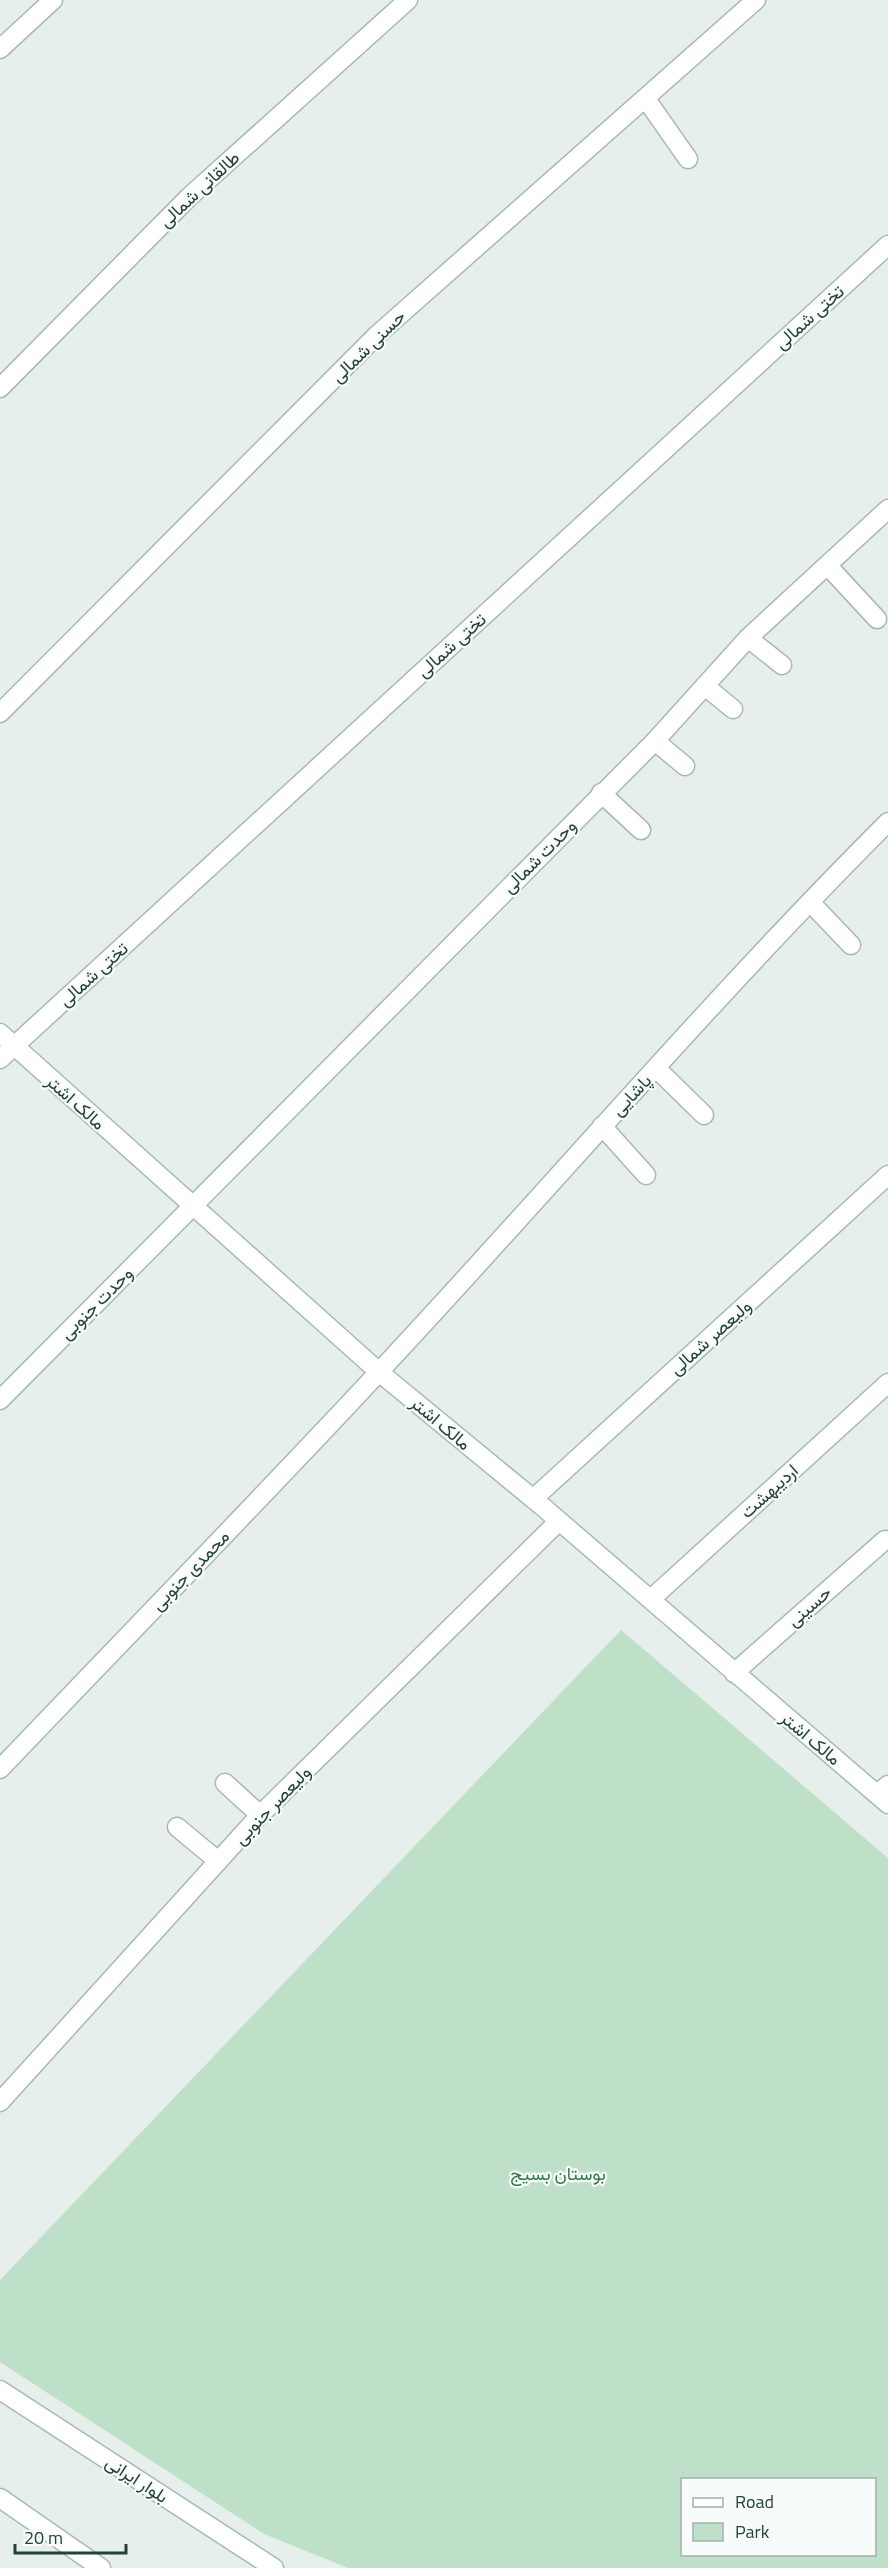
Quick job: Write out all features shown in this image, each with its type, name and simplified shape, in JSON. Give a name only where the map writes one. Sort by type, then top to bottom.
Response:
[{"type":"street","points":[[0,50],[53,0]]},
{"type":"street","name":"طالقانی شمالی","points":[[0,388],[189,196],[408,0]]},
{"type":"street","name":"حسنی شمالی","points":[[0,713],[377,335],[756,0]]},
{"type":"street","points":[[646,99],[688,159]]},
{"type":"street","name":"تختی شمالی","points":[[0,1059],[888,245]]},
{"type":"street","name":"وحدت شمالی","points":[[191,1206],[655,741],[748,638],[888,509]]},
{"type":"street","points":[[828,566],[877,619]]},
{"type":"street","points":[[748,638],[782,665]]},
{"type":"street","points":[[705,686],[733,709]]},
{"type":"street","points":[[655,741],[685,766]]},
{"type":"street","points":[[601,793],[641,830]]},
{"type":"street","name":"پاشایی","points":[[379,1372],[602,1126],[810,902],[887,826]]},
{"type":"street","points":[[810,902],[851,945]]},
{"type":"street","name":"مالک اشتر","points":[[0,1034],[379,1372],[651,1599],[734,1673],[884,1794]]},
{"type":"street","points":[[656,1068],[704,1114]]},
{"type":"street","points":[[602,1126],[646,1175]]},
{"type":"street","name":"ولیعصر شمالی","points":[[533,1499],[888,1175]]},
{"type":"street","name":"وحدت جنوبی","points":[[0,1400],[191,1206]]},
{"type":"street","name":"محمدی جنوبی","points":[[0,1769],[379,1372]]},
{"type":"street","name":"اردیبهشت","points":[[651,1599],[888,1383]]},
{"type":"street","name":"ولیعصر جنوبی","points":[[3,2093],[260,1815],[558,1521]]},
{"type":"street","name":"حسینی","points":[[734,1673],[885,1540]]},
{"type":"street","points":[[225,1783],[260,1815]]},
{"type":"street","points":[[177,1827],[218,1862]]},
{"type":"street","name":"بلوار ایرانی","points":[[0,2390],[274,2568]]},
{"type":"street","points":[[0,2498],[101,2568]]},
{"type":"green space","name":"بوستان بسیج","points":[[621,1630],[888,1858],[888,2568],[348,2568],[264,2534],[0,2362],[0,2280]]}]
